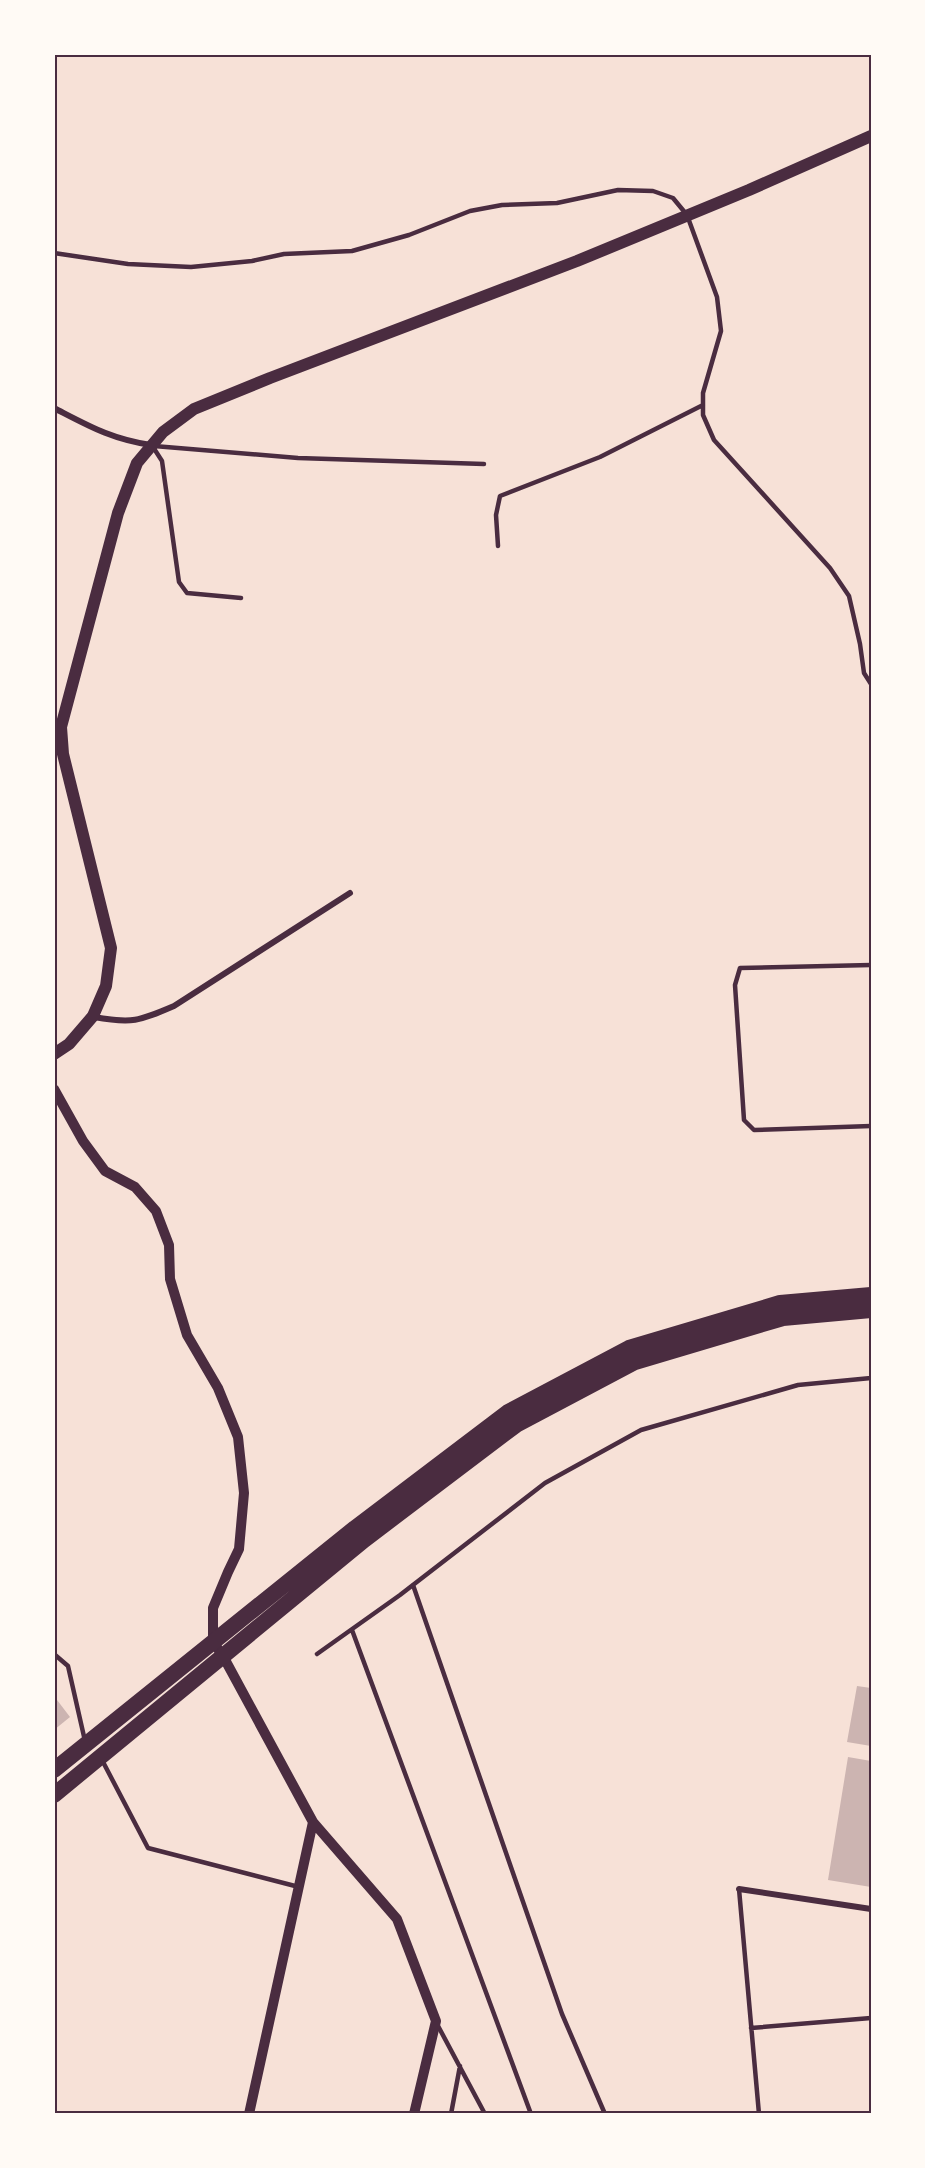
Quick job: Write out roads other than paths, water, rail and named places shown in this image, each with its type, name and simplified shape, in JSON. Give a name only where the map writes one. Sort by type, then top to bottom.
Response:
[{"type":"highway","points":[[54,1795],[100,1757],[355,1528],[508,1412],[629,1348],[780,1303],[871,1295]]},
{"type":"highway","points":[[54,1770],[516,1425],[635,1362],[783,1318],[871,1310]]},
{"type":"main road","points":[[54,1054],[69,1044],[93,1017],[105,986],[111,948],[63,754],[61,727],[118,513],[137,463],[151,445],[163,432],[194,409],[577,261],[871,136]]},
{"type":"street","points":[[54,408],[103,434],[125,441],[151,445]]},
{"type":"street","points":[[93,1017],[122,1022],[144,1019],[174,1006],[350,893]]},
{"type":"street","points":[[54,1089],[83,1141],[105,1171],[135,1187],[156,1211],[169,1245],[170,1279],[188,1335],[218,1388],[238,1437],[244,1493],[239,1549],[213,1608],[218,1649],[313,1822],[397,1919],[436,2021],[414,2114]]},
{"type":"street","points":[[249,2114],[313,1822]]},
{"type":"street","points":[[739,1888],[871,1909]]},
{"type":"lane","points":[[54,253],[128,264],[191,267],[252,261],[284,254],[352,251],[408,235],[470,211],[502,205],[557,204],[618,190],[653,191],[673,198],[687,215],[717,297],[721,331],[703,393],[703,415],[714,440],[830,568],[849,596],[864,673],[871,684]]},
{"type":"lane","points":[[498,546],[496,515],[500,496],[600,457],[703,405]]},
{"type":"lane","points":[[151,445],[298,458],[484,464]]},
{"type":"lane","points":[[151,445],[162,461],[179,582],[188,593],[241,598]]},
{"type":"lane","points":[[871,965],[740,968],[735,985],[744,1120],[754,1130],[871,1126]]},
{"type":"lane","points":[[317,1654],[413,1585],[544,1483],[641,1430],[798,1385],[871,1378]]},
{"type":"lane","points":[[413,1585],[562,2014],[604,2114]]},
{"type":"lane","points":[[352,1630],[531,2114]]},
{"type":"lane","points":[[54,1654],[68,1666],[86,1744],[100,1757],[148,1848],[299,1887]]},
{"type":"lane","points":[[739,1888],[759,2114]]},
{"type":"lane","points":[[751,2028],[871,2018]]},
{"type":"lane","points":[[436,2021],[485,2114]]},
{"type":"lane","points":[[451,2114],[460,2066]]}]
